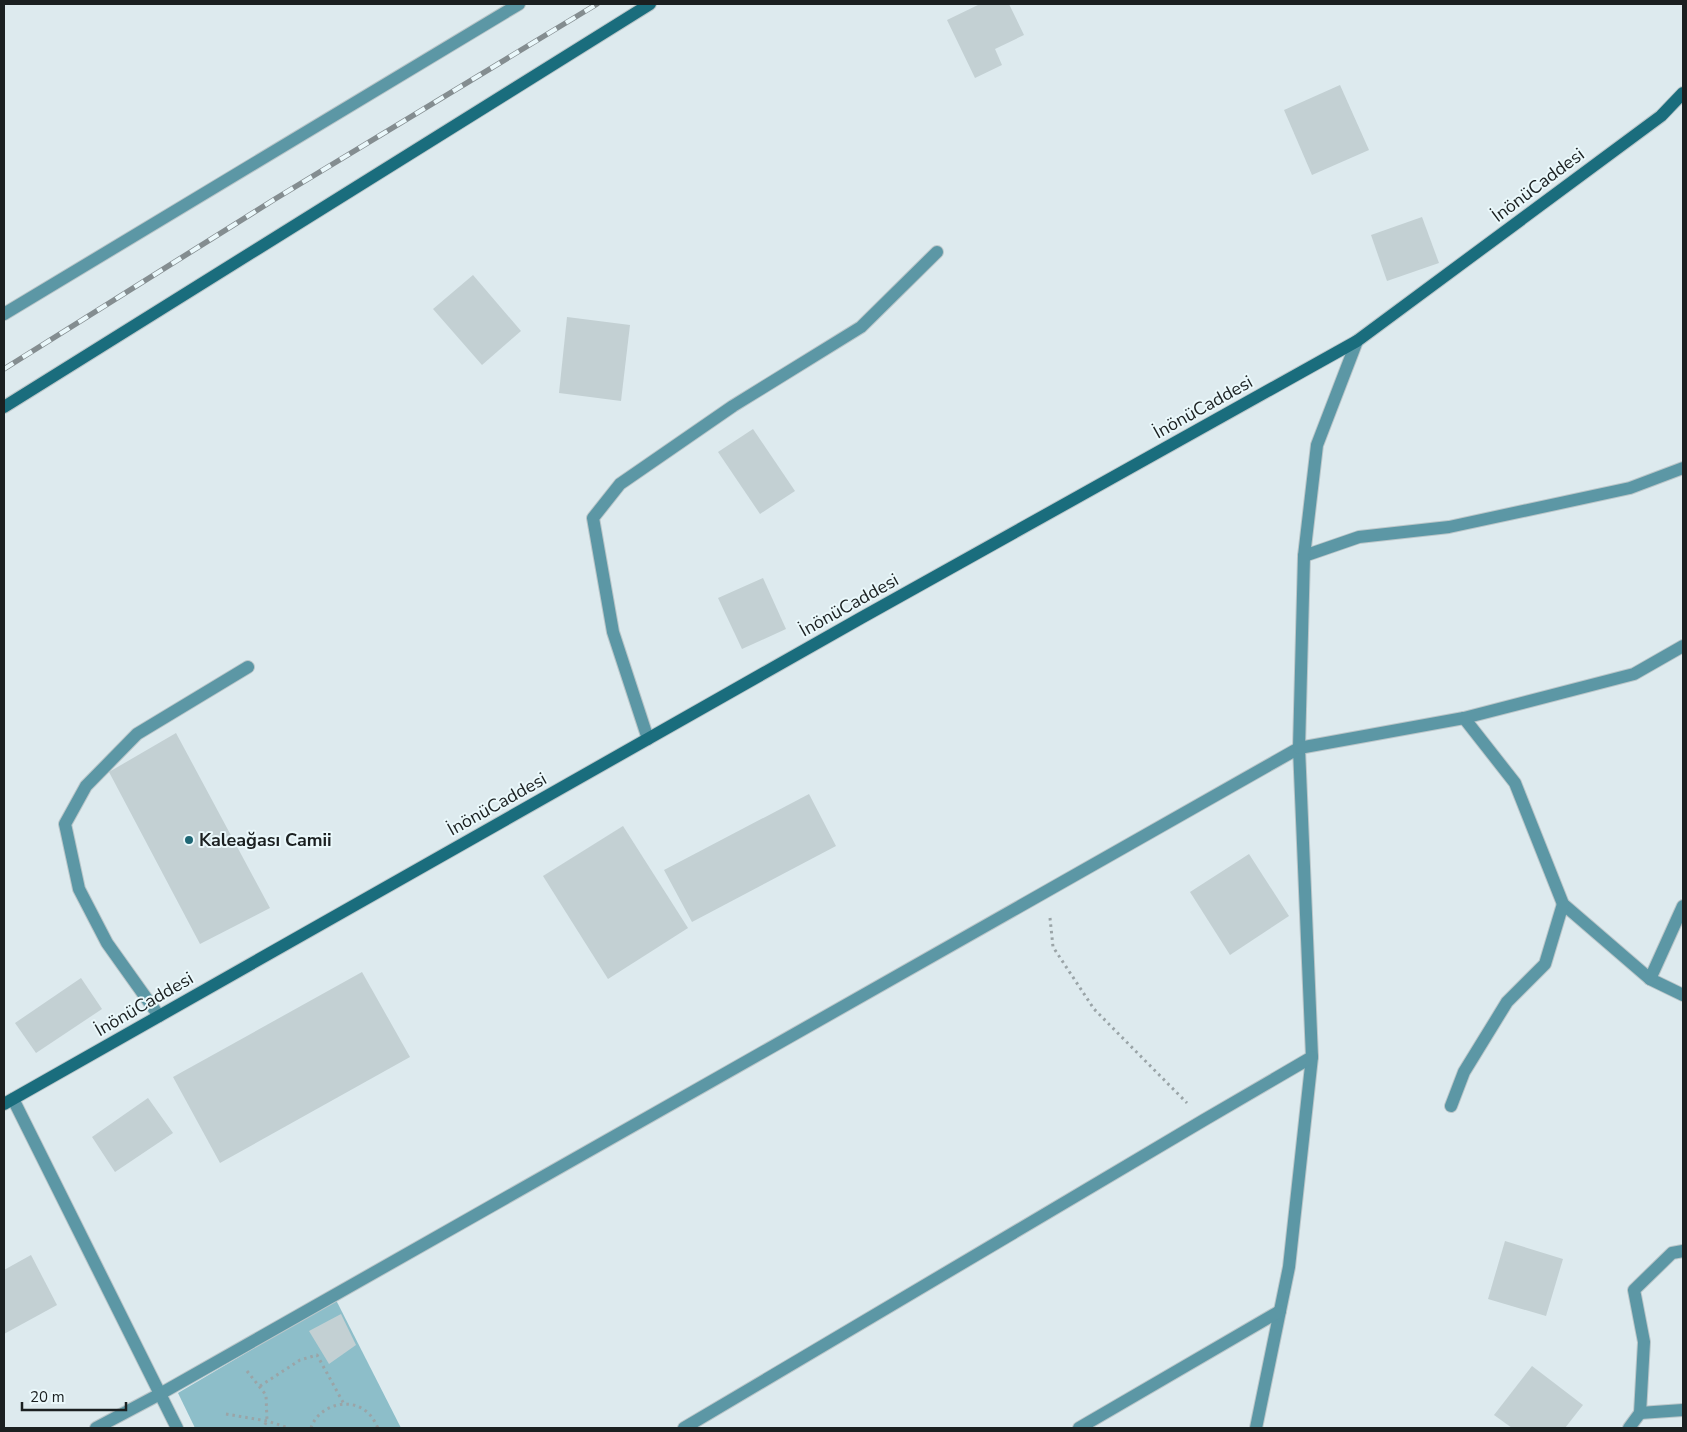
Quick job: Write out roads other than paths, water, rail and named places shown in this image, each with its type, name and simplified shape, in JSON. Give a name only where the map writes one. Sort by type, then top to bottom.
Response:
[{"type":"main road","points":[[4,407],[650,4]]},
{"type":"main road","name":"İnönüCaddesi","points":[[8,1102],[861,618],[1357,341],[1661,116],[1683,93]]},
{"type":"street","points":[[4,314],[519,4]]},
{"type":"street","points":[[648,739],[613,632],[593,518],[620,484],[733,406],[861,327],[937,252]]},
{"type":"street","points":[[1256,1428],[1289,1267],[1312,1057],[1299,748],[1304,556],[1317,445],[1357,341]]},
{"type":"street","points":[[1304,556],[1359,537],[1450,527],[1630,488],[1683,468]]},
{"type":"street","points":[[96,1428],[232,1354],[1299,748],[1464,718],[1634,674],[1683,646]]},
{"type":"street","points":[[159,1016],[107,943],[79,889],[65,824],[86,786],[137,734],[248,667]]},
{"type":"street","points":[[1464,718],[1515,783],[1563,904],[1650,978],[1683,995]]},
{"type":"street","points":[[1451,1106],[1464,1072],[1507,1002],[1545,964],[1563,904]]},
{"type":"street","points":[[1650,978],[1683,906]]},
{"type":"street","points":[[684,1428],[1312,1057]]},
{"type":"street","points":[[8,1102],[177,1428]]},
{"type":"street","points":[[1628,1428],[1640,1413],[1644,1342],[1634,1290],[1672,1253],[1683,1250]]},
{"type":"street","points":[[1079,1428],[1280,1311]]},
{"type":"street","points":[[1640,1413],[1683,1410]]},
{"type":"railway","points":[[4,369],[275,199],[597,4]]},
{"type":"place","name":"Kaleağası Camii","points":[[189,840]]}]
